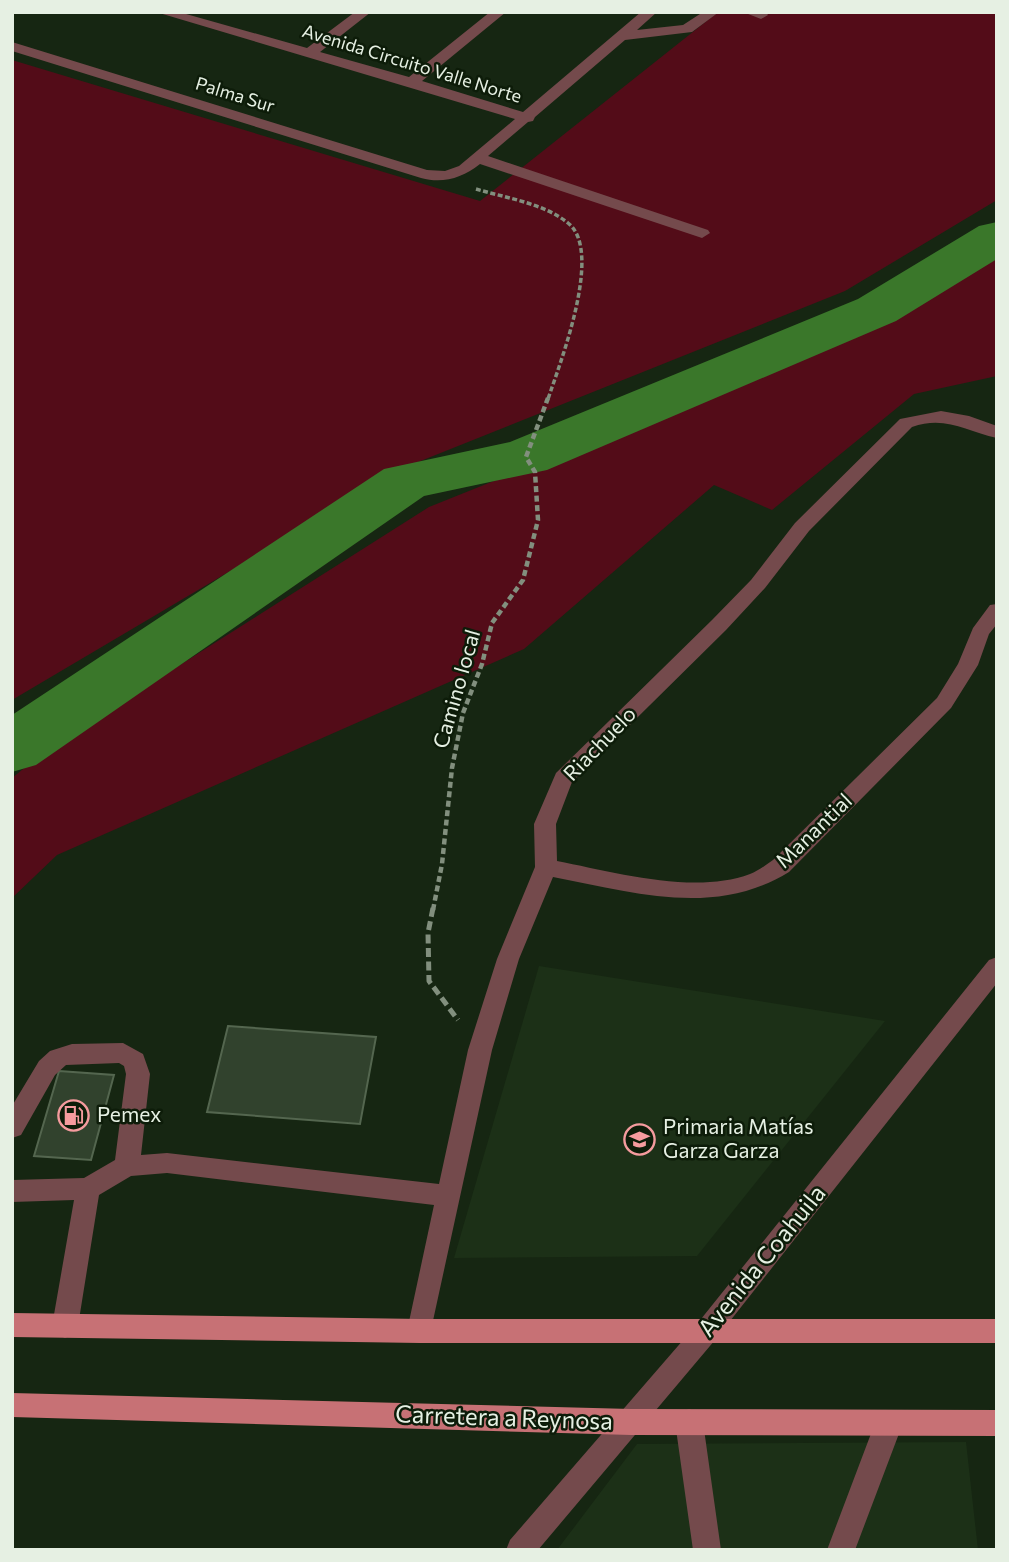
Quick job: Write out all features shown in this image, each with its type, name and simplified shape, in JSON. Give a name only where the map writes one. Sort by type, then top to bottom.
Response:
[{"type":"main road","points":[[12,1325],[420,1331],[997,1331]]},
{"type":"main road","name":"Carretera a Reynosa","points":[[15,1406],[631,1422],[997,1423]]},
{"type":"street","name":"Avenida Circuito Valle Norte","points":[[163,12],[528,118]]},
{"type":"street","points":[[198,22],[213,12]]},
{"type":"street","points":[[310,53],[364,12]]},
{"type":"street","points":[[411,82],[499,12]]},
{"type":"street","points":[[447,176],[464,169],[528,118],[650,12]]},
{"type":"street","points":[[622,36],[687,29],[712,12]]},
{"type":"street","name":"Palma Sur","points":[[12,46],[426,175],[447,176]]},
{"type":"street","points":[[478,158],[702,233]]},
{"type":"street","name":"Riachuelo","points":[[420,1331],[480,1050],[508,958],[546,867],[545,824],[563,778],[719,625],[758,584],[802,527],[906,424],[919,418],[947,415],[997,433]]},
{"type":"street","name":"Manantial","points":[[546,867],[671,888],[724,888],[758,879],[781,866],[944,703],[968,665],[980,633],[997,610]]},
{"type":"street","name":"Avenida Coahuila","points":[[520,1550],[706,1332],[993,974]]},
{"type":"street","points":[[12,1128],[47,1068],[58,1058],[72,1054],[123,1053],[135,1061],[138,1074],[127,1166]]},
{"type":"street","points":[[12,1191],[88,1189],[127,1166],[167,1163],[449,1196]]},
{"type":"street","points":[[65,1326],[88,1189]]},
{"type":"street","points":[[689,1422],[707,1550]]},
{"type":"street","points":[[841,1550],[889,1423]]},
{"type":"path","name":"Camino local","points":[[447,176],[467,186],[562,218],[577,231],[583,265],[565,352],[527,457],[535,472],[538,520],[523,580],[492,623],[482,664],[463,713],[452,768],[442,864],[428,933],[429,981],[480,1050]]},
{"type":"shaded area","points":[[718,12],[997,12],[997,200],[845,291],[408,466],[12,700],[12,60],[480,201]]},
{"type":"shaded area","points":[[997,252],[997,376],[914,394],[772,510],[714,485],[524,649],[57,855],[12,898],[12,778],[49,748],[429,507],[874,328]]},
{"type":"shaded area","name":"Primaria Matías Garza Garza","points":[[539,966],[885,1021],[697,1256],[454,1258]]},
{"type":"shaded area","points":[[966,1442],[978,1550],[557,1550],[637,1444]]},
{"type":"building","points":[[228,1026],[376,1037],[360,1124],[207,1112]]},
{"type":"building","name":"Pemex","points":[[59,1071],[114,1075],[91,1160],[34,1156]]},
{"type":"waterway","points":[[12,748],[405,482],[526,457],[877,310],[997,237]]},
{"type":"place","name":"Pemex","points":[[74,1115]]},
{"type":"place","name":"Primaria Matías Garza Garza","points":[[640,1139]]}]
